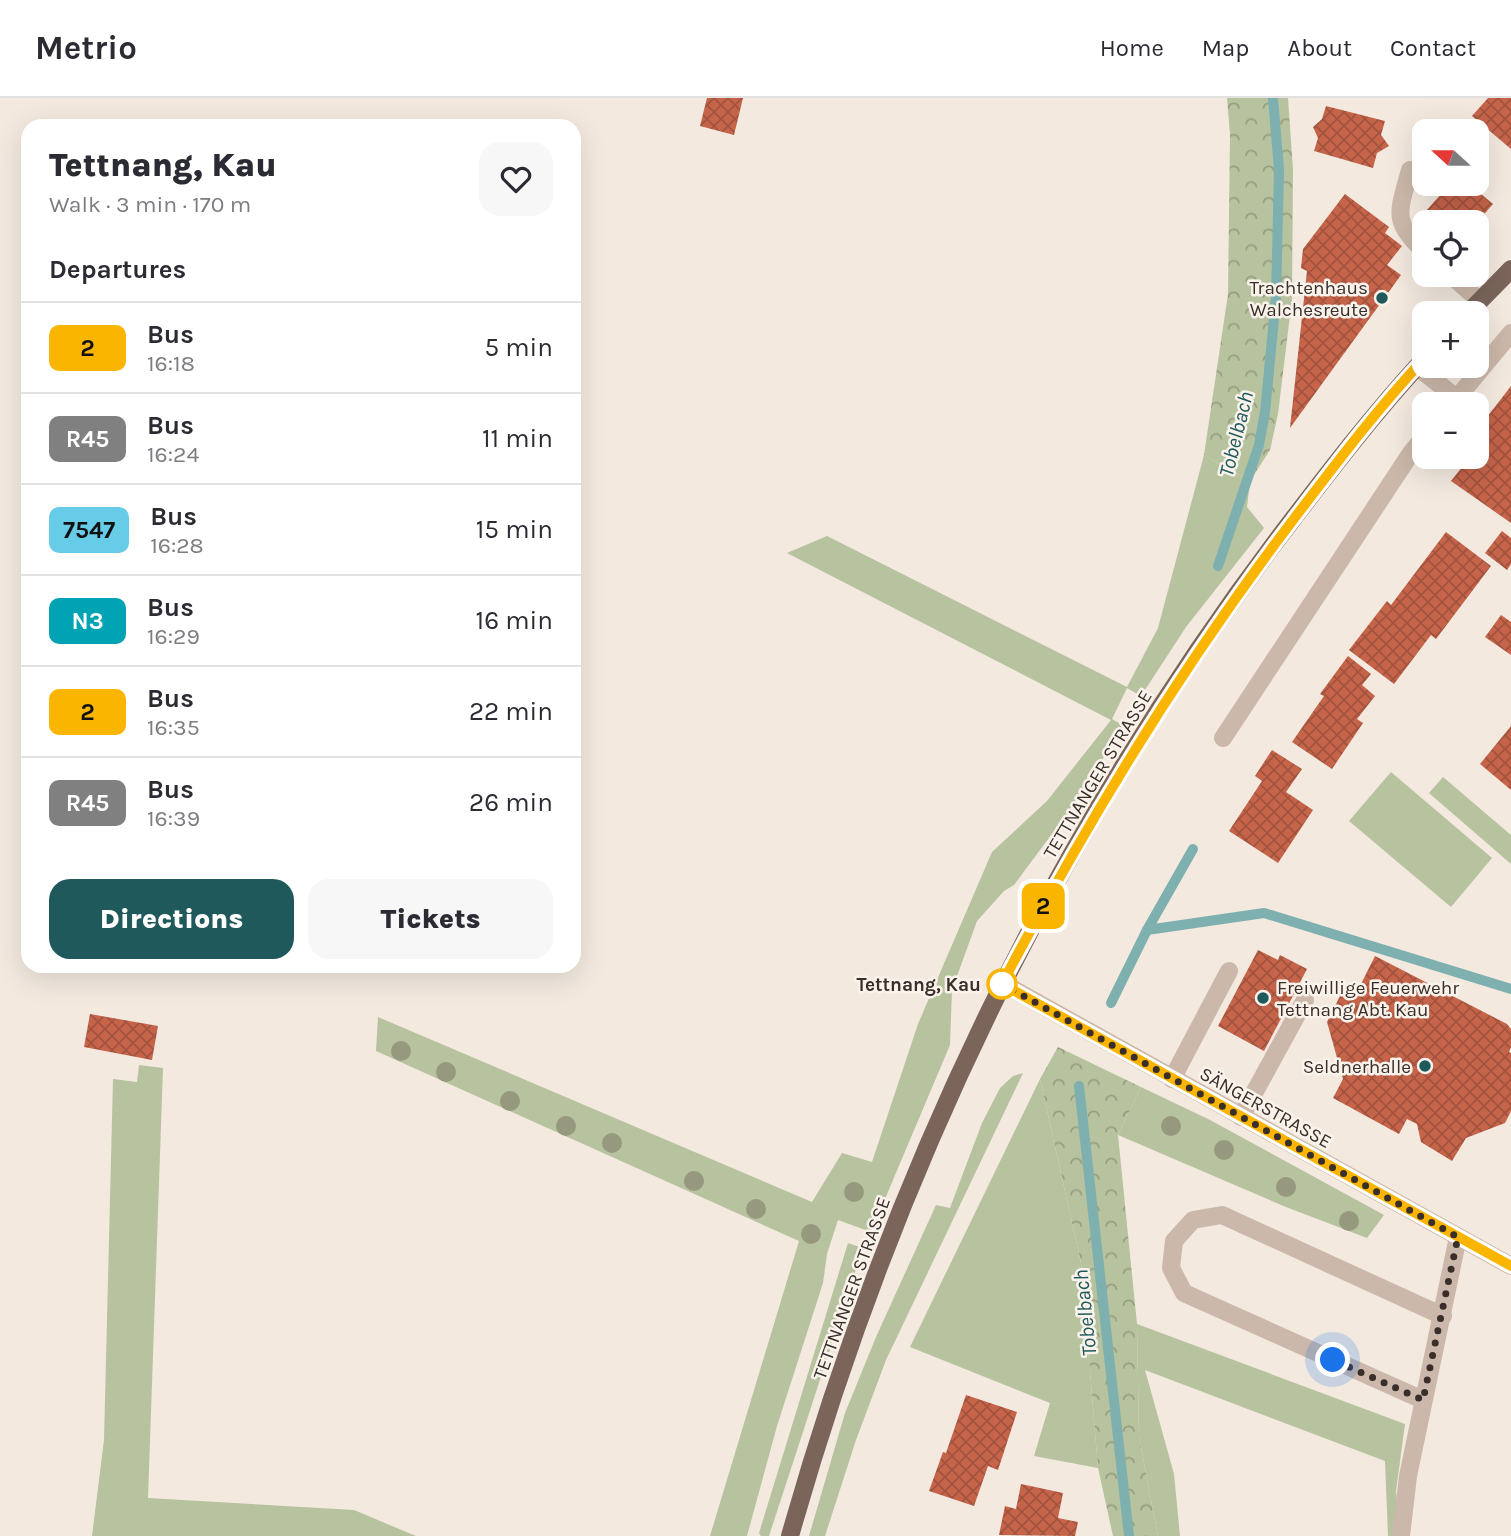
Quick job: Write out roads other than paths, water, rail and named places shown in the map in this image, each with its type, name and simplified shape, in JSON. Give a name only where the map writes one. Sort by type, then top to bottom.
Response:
[{"type":"main road","points":[[1480,301],[1511,269]]},
{"type":"main road","name":"TETTNANGER STRASSE","points":[[790,1536],[851,1342],[887,1246],[933,1134],[1002,984],[1055,883],[1104,798],[1180,678],[1249,578],[1335,465],[1412,374]]},
{"type":"street","points":[[1410,170],[1399,211],[1406,234],[1412,240]]},
{"type":"street","points":[[1462,392],[1511,333]]},
{"type":"street","points":[[1434,378],[1446,392]]},
{"type":"street","points":[[1223,738],[1412,453]]},
{"type":"street","points":[[1172,1079],[1229,971]]},
{"type":"street","name":"SÄNGERSTRASSE","points":[[1002,984],[1511,1266]]},
{"type":"street","points":[[1241,1117],[1306,1000]]},
{"type":"street","points":[[1423,1400],[1184,1293],[1171,1268],[1174,1241],[1193,1220],[1222,1215],[1443,1317]]},
{"type":"street","points":[[1401,1536],[1408,1476],[1458,1237]]},
{"type":"waterway","name":"Tobelbach","points":[[1218,566],[1259,445],[1265,412],[1276,298],[1279,170],[1273,98]]},
{"type":"waterway","name":"Tobelbach","points":[[1111,1003],[1147,930],[1193,849]]},
{"type":"waterway","points":[[1147,930],[1264,913],[1511,989]]},
{"type":"waterway","name":"Tobelbach","points":[[1079,1086],[1129,1536]]},
{"type":"place","name":"Trachtenhaus Walchesreute","points":[[1382,298]]},
{"type":"place","name":"Tettnang, Kau","points":[[1002,984]]},
{"type":"place","name":"Freiwillige Feuerwehr Tettnang Abt. Kau","points":[[1263,998]]},
{"type":"place","name":"Seldnerhalle","points":[[1425,1066]]}]
